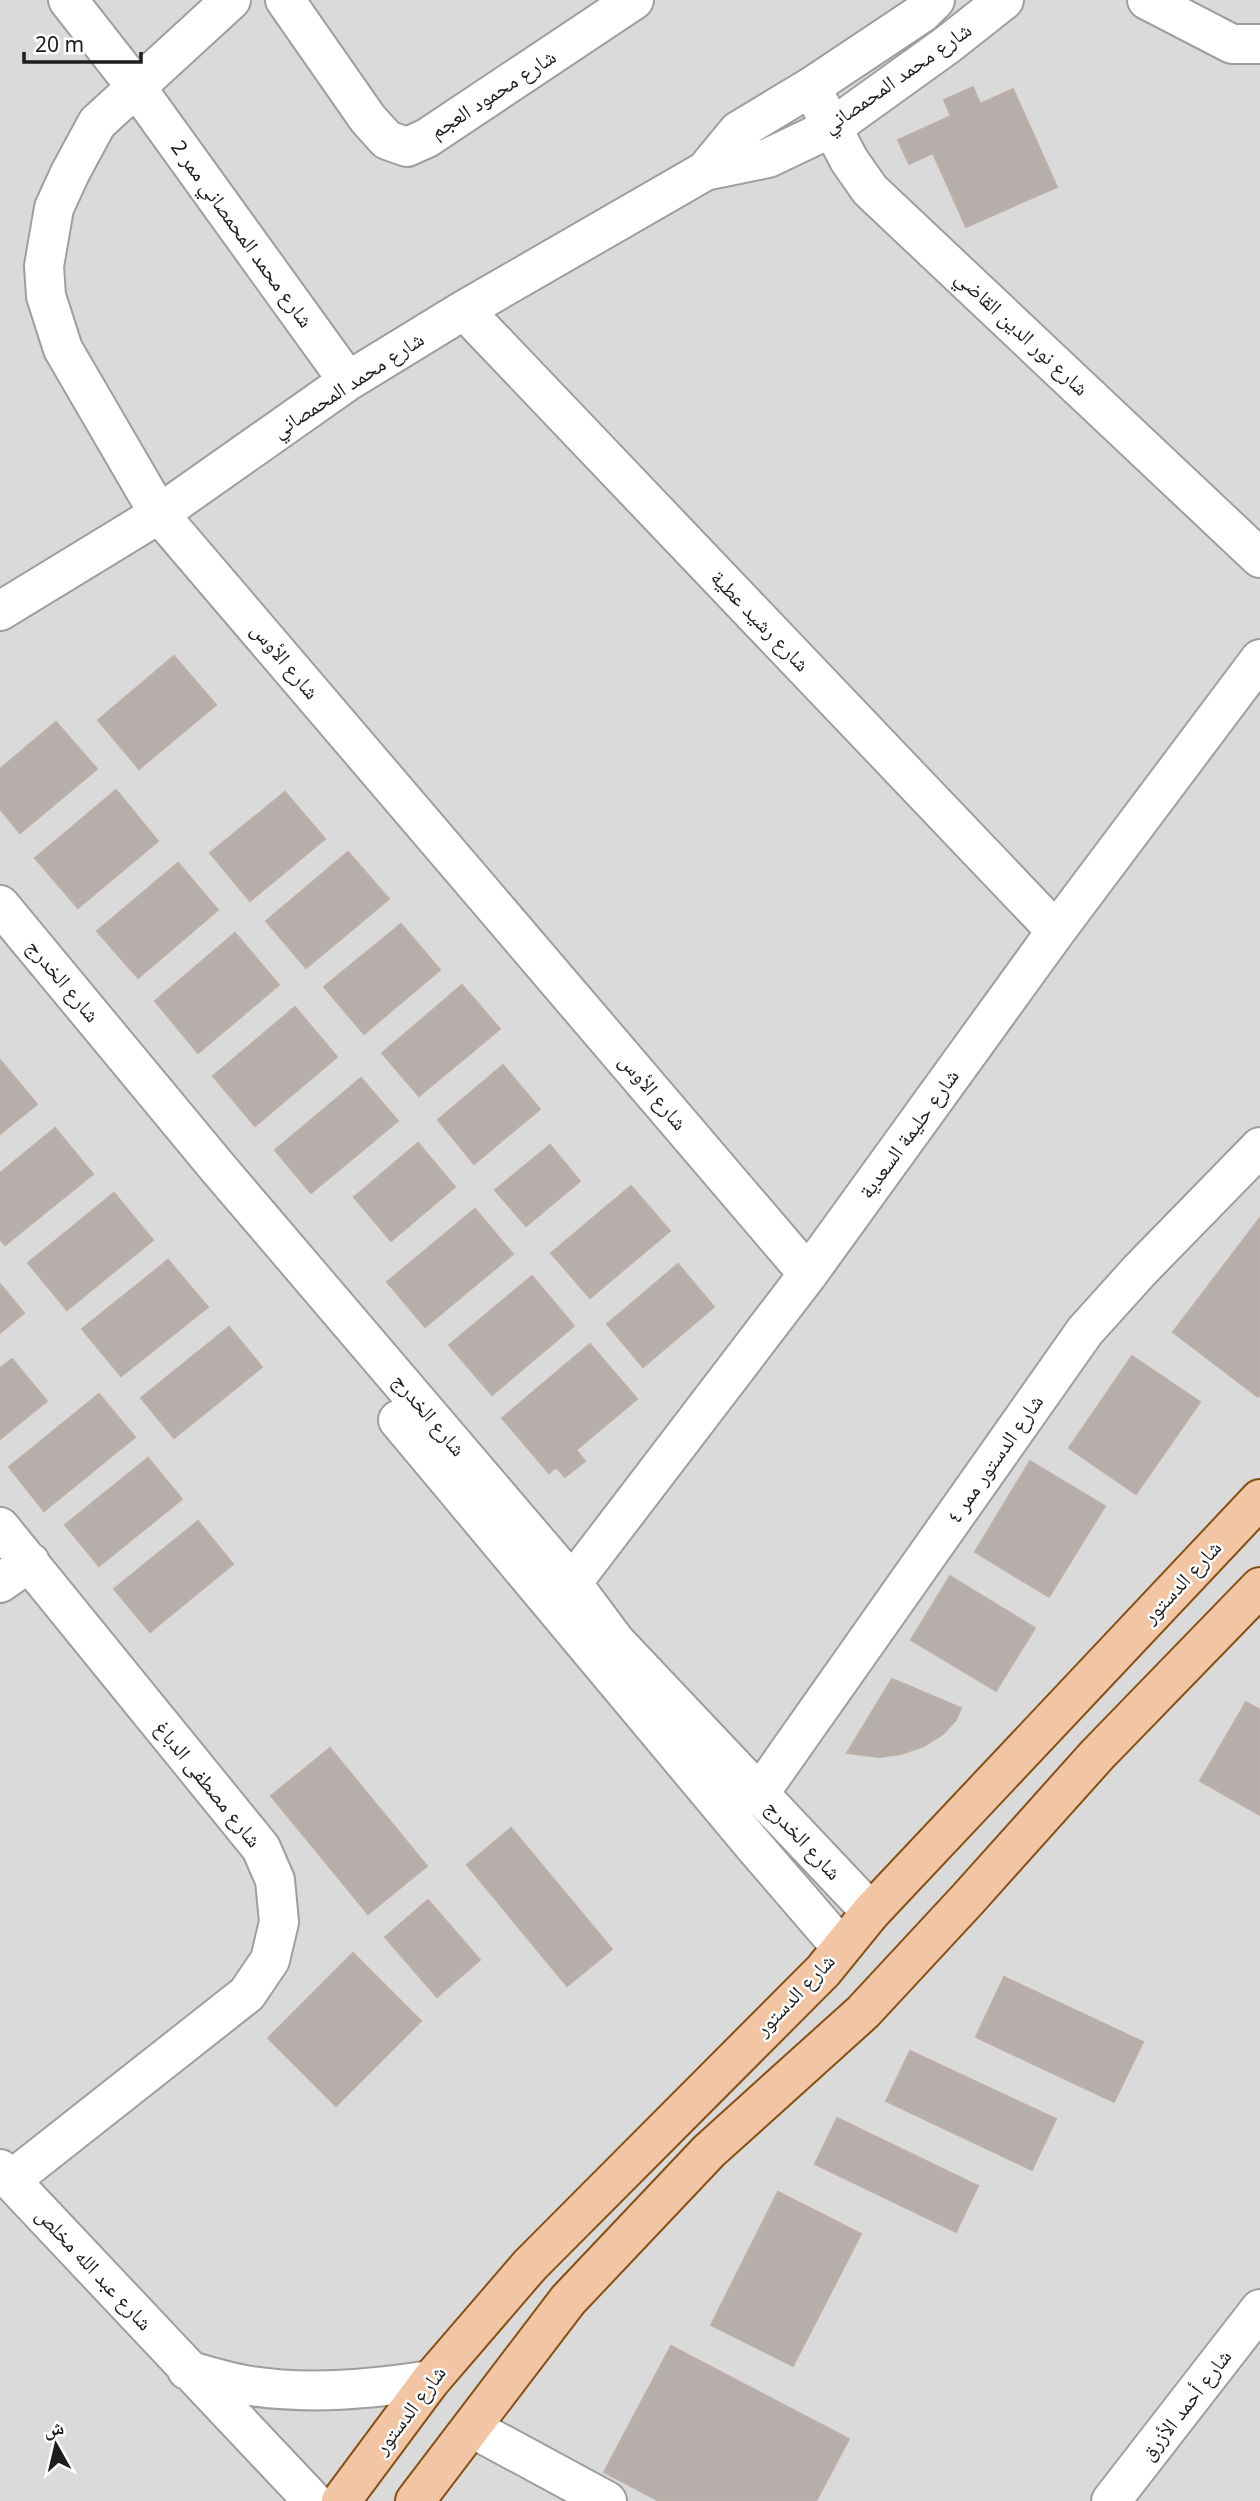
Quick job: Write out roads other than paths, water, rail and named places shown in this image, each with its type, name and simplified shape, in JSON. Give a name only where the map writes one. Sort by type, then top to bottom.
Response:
[{"type":"main road","name":"شارع الدستور","points":[[341,2501],[431,2380],[530,2265],[823,1971],[871,1912],[1260,1499]]},
{"type":"main road","points":[[415,2501],[568,2300],[709,2151],[863,2011],[1097,1755],[1260,1587]]},
{"type":"street","name":"شارع محمد المحمصاني ممر 2","points":[[68,0],[136,87],[348,381]]},
{"type":"street","name":"شارع الأوس","points":[[231,0],[97,123],[70,173],[54,208],[44,266],[46,296],[63,349],[159,514],[808,1274]]},
{"type":"street","name":"شارع محمود العجم","points":[[285,0],[368,119],[387,140],[407,146],[427,138],[634,0]]},
{"type":"street","name":"شارع محمد المحمصاني","points":[[705,171],[737,131],[811,87],[922,13],[935,0]]},
{"type":"street","points":[[1147,0],[1232,44],[1260,44]]},
{"type":"street","name":"شارع محمد المحمصاني","points":[[0,611],[159,514],[348,381],[464,310],[705,171],[768,159],[833,127],[993,3]]},
{"type":"street","name":"شارع نور الدين القاضي","points":[[811,87],[849,160],[870,190],[1260,558]]},
{"type":"street","name":"شارع رشيد عطية","points":[[464,310],[1056,931]]},
{"type":"street","name":"شارع حليمة السعدية","points":[[561,1593],[808,1274],[1056,931],[1260,659]]},
{"type":"street","name":"شارع الخدرج","points":[[0,905],[218,1168],[561,1593],[841,1947]]},
{"type":"street","name":"شارع الخدرج","points":[[0,947],[561,1593],[616,1642],[871,1912]]},
{"type":"street","name":"شارع الدستور ممر ٤","points":[[759,1794],[1085,1331],[1140,1270],[1260,1147]]},
{"type":"street","name":"شارع مصطفى الدباغ","points":[[0,1527],[15,1572],[261,1848],[275,1880],[279,1922],[270,1960],[247,1994],[5,2174]]},
{"type":"street","name":"شارع عبد الله مخلص","points":[[5,2174],[313,2501]]},
{"type":"street","name":"شارع أحمد الأزرق","points":[[1111,2501],[1260,2309]]},
{"type":"street","points":[[187,2370],[248,2386],[293,2391],[370,2389],[431,2380]]},
{"type":"street","points":[[472,2428],[607,2501]]}]
